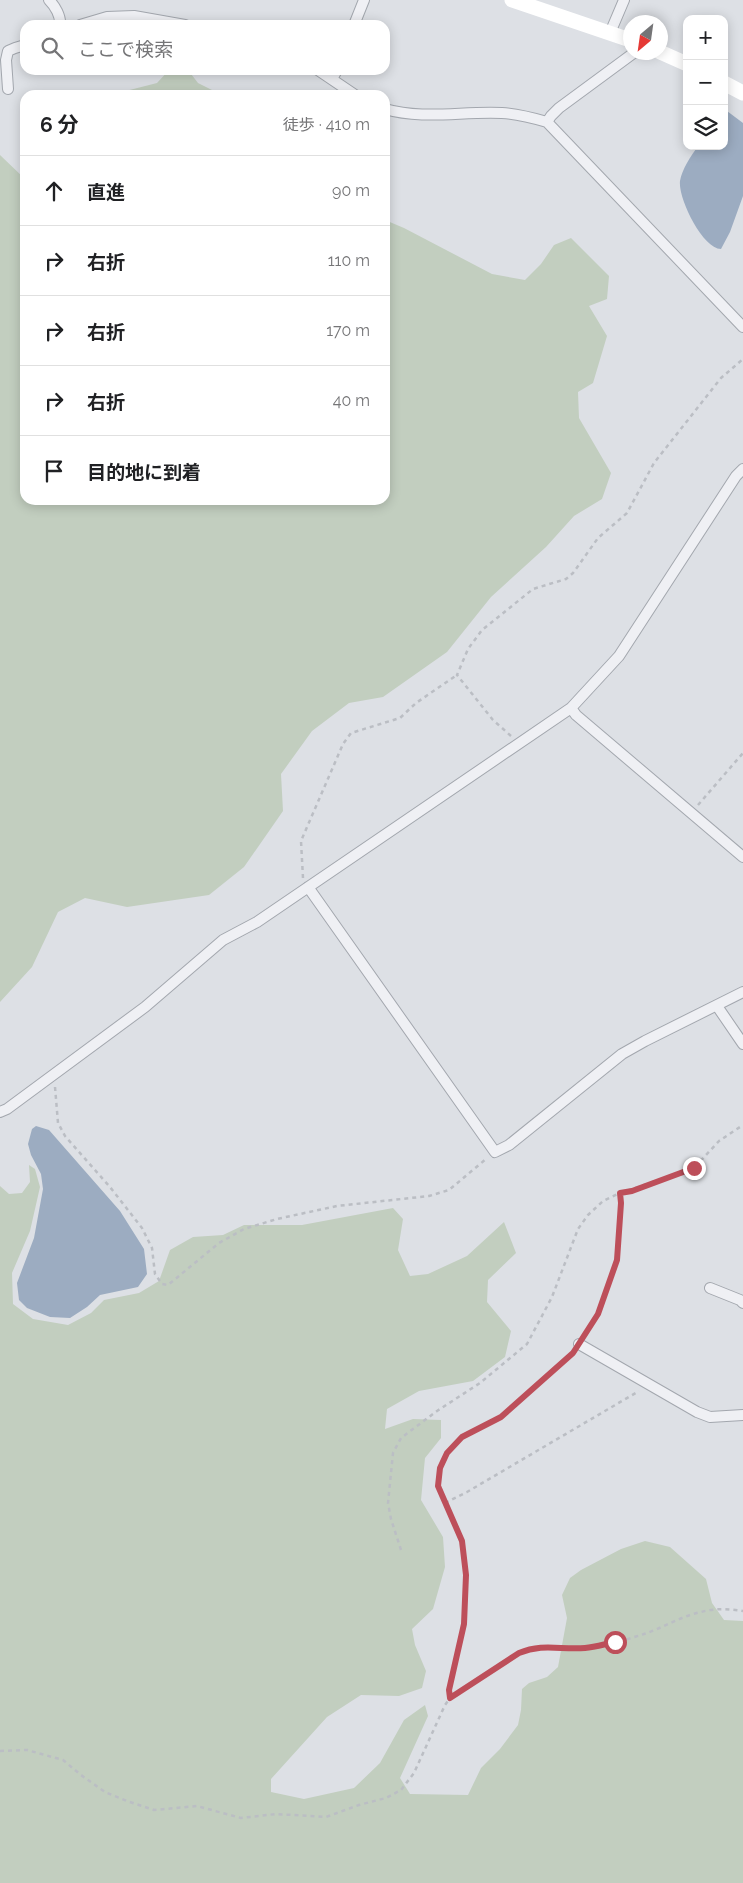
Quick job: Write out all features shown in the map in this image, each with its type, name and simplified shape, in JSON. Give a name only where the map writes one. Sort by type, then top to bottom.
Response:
[{"type":"main road","points":[[512,0],[623,38]]},
{"type":"main road","points":[[668,56],[683,62]]},
{"type":"main road","points":[[728,85],[743,93]]},
{"type":"street","points":[[49,0],[54,5],[60,20]]},
{"type":"street","points":[[356,20],[364,0]]},
{"type":"street","points":[[610,33],[624,0]]},
{"type":"street","points":[[97,20],[107,17],[134,16],[156,20]]},
{"type":"street","points":[[8,89],[6,60],[8,51],[20,47]]},
{"type":"street","points":[[548,122],[550,116],[559,108],[624,60]]},
{"type":"street","points":[[335,75],[350,90]]},
{"type":"street","points":[[390,111],[434,116],[503,113],[548,122],[743,327]]},
{"type":"street","points":[[0,1112],[7,1109],[145,1008],[223,940],[258,922],[571,708],[619,656],[736,476],[743,469]]},
{"type":"street","points":[[571,708],[576,715],[743,857]]},
{"type":"street","points":[[308,887],[495,1152],[509,1145],[622,1054],[645,1040],[743,992]]},
{"type":"street","points":[[717,1006],[743,1044]]},
{"type":"street","points":[[710,1288],[740,1300],[743,1304]]},
{"type":"street","points":[[579,1344],[697,1412],[710,1417],[743,1415]]},
{"type":"path","points":[[308,887],[303,877],[302,840],[343,744],[351,734],[400,718],[416,703],[457,675],[468,649],[482,630],[532,589],[566,579],[573,573],[598,538],[627,513],[654,463],[685,423],[721,378],[743,359]]},
{"type":"path","points":[[457,675],[494,720],[518,743]]},
{"type":"path","points":[[691,812],[743,753]]},
{"type":"path","points":[[50,1077],[55,1083],[58,1123],[65,1136],[110,1187],[142,1228],[152,1248],[155,1274],[162,1284],[168,1285],[219,1243],[244,1229],[278,1219],[337,1206],[429,1196],[449,1190],[495,1152]]},
{"type":"path","points":[[401,1550],[388,1503],[393,1453],[400,1438],[480,1383],[527,1344],[552,1297],[578,1229],[588,1215],[603,1201],[620,1193],[632,1191],[694,1168],[719,1141],[743,1125]]},
{"type":"path","points":[[450,1698],[449,1690],[464,1624],[466,1575],[462,1541],[438,1486],[440,1468],[447,1453],[462,1437],[501,1417],[573,1353],[579,1344],[598,1314],[617,1260],[620,1193]]},
{"type":"path","points":[[445,1503],[643,1389],[647,1382]]},
{"type":"path","points":[[0,1751],[27,1750],[63,1760],[105,1792],[127,1802],[154,1810],[197,1806],[241,1818],[276,1814],[326,1818],[359,1805],[386,1798],[401,1790],[414,1773],[450,1698],[519,1653],[543,1646],[584,1648],[644,1634],[701,1611],[723,1609],[743,1611]]},
{"type":"green space","points":[[164,75],[192,75],[198,83],[212,90],[130,90],[157,83]]},
{"type":"green space","points":[[0,155],[20,174],[20,505],[390,505],[390,222],[492,274],[525,280],[541,264],[554,245],[571,238],[609,276],[607,299],[589,306],[607,336],[593,383],[578,392],[579,418],[611,473],[602,499],[574,516],[546,547],[491,597],[447,652],[383,697],[349,703],[312,731],[281,774],[283,811],[244,867],[209,895],[127,907],[85,898],[58,912],[32,967],[0,1002]]},
{"type":"green space","points":[[29,1165],[35,1169],[40,1187],[30,1231],[12,1273],[13,1304],[33,1319],[68,1325],[91,1313],[104,1300],[139,1293],[159,1281],[170,1250],[193,1237],[223,1235],[244,1225],[302,1225],[393,1208],[403,1219],[398,1250],[410,1276],[428,1274],[467,1256],[504,1222],[516,1253],[488,1280],[487,1302],[511,1331],[505,1357],[473,1381],[419,1391],[387,1409],[385,1429],[413,1419],[441,1420],[441,1438],[425,1458],[421,1500],[443,1537],[445,1567],[433,1609],[412,1629],[415,1645],[426,1671],[422,1688],[399,1696],[361,1695],[327,1717],[271,1779],[271,1792],[304,1799],[354,1788],[380,1763],[404,1720],[425,1705],[428,1716],[400,1778],[410,1794],[468,1795],[481,1768],[500,1749],[518,1725],[522,1689],[529,1683],[547,1677],[558,1667],[567,1618],[562,1595],[570,1578],[581,1570],[621,1549],[645,1541],[670,1547],[706,1579],[712,1603],[724,1620],[743,1621],[743,1883],[0,1883],[0,1186],[9,1194],[22,1193],[30,1182]]},
{"type":"water","points":[[728,112],[743,123],[743,196],[730,232],[721,249],[706,240],[699,232],[683,199],[680,181],[695,150],[728,150]]},
{"type":"water","points":[[36,1126],[49,1130],[120,1211],[144,1249],[147,1274],[138,1287],[100,1295],[87,1307],[70,1318],[50,1317],[27,1308],[19,1300],[17,1283],[34,1238],[43,1189],[41,1174],[31,1155],[28,1144],[32,1129]]},
{"type":"route","points":[[615,1642],[584,1648],[543,1646],[531,1648],[519,1653],[450,1698],[449,1690],[464,1624],[466,1575],[462,1541],[438,1486],[440,1468],[447,1453],[462,1437],[501,1417],[573,1353],[598,1314],[617,1260],[620,1228],[620,1193],[632,1191],[694,1168]]}]
